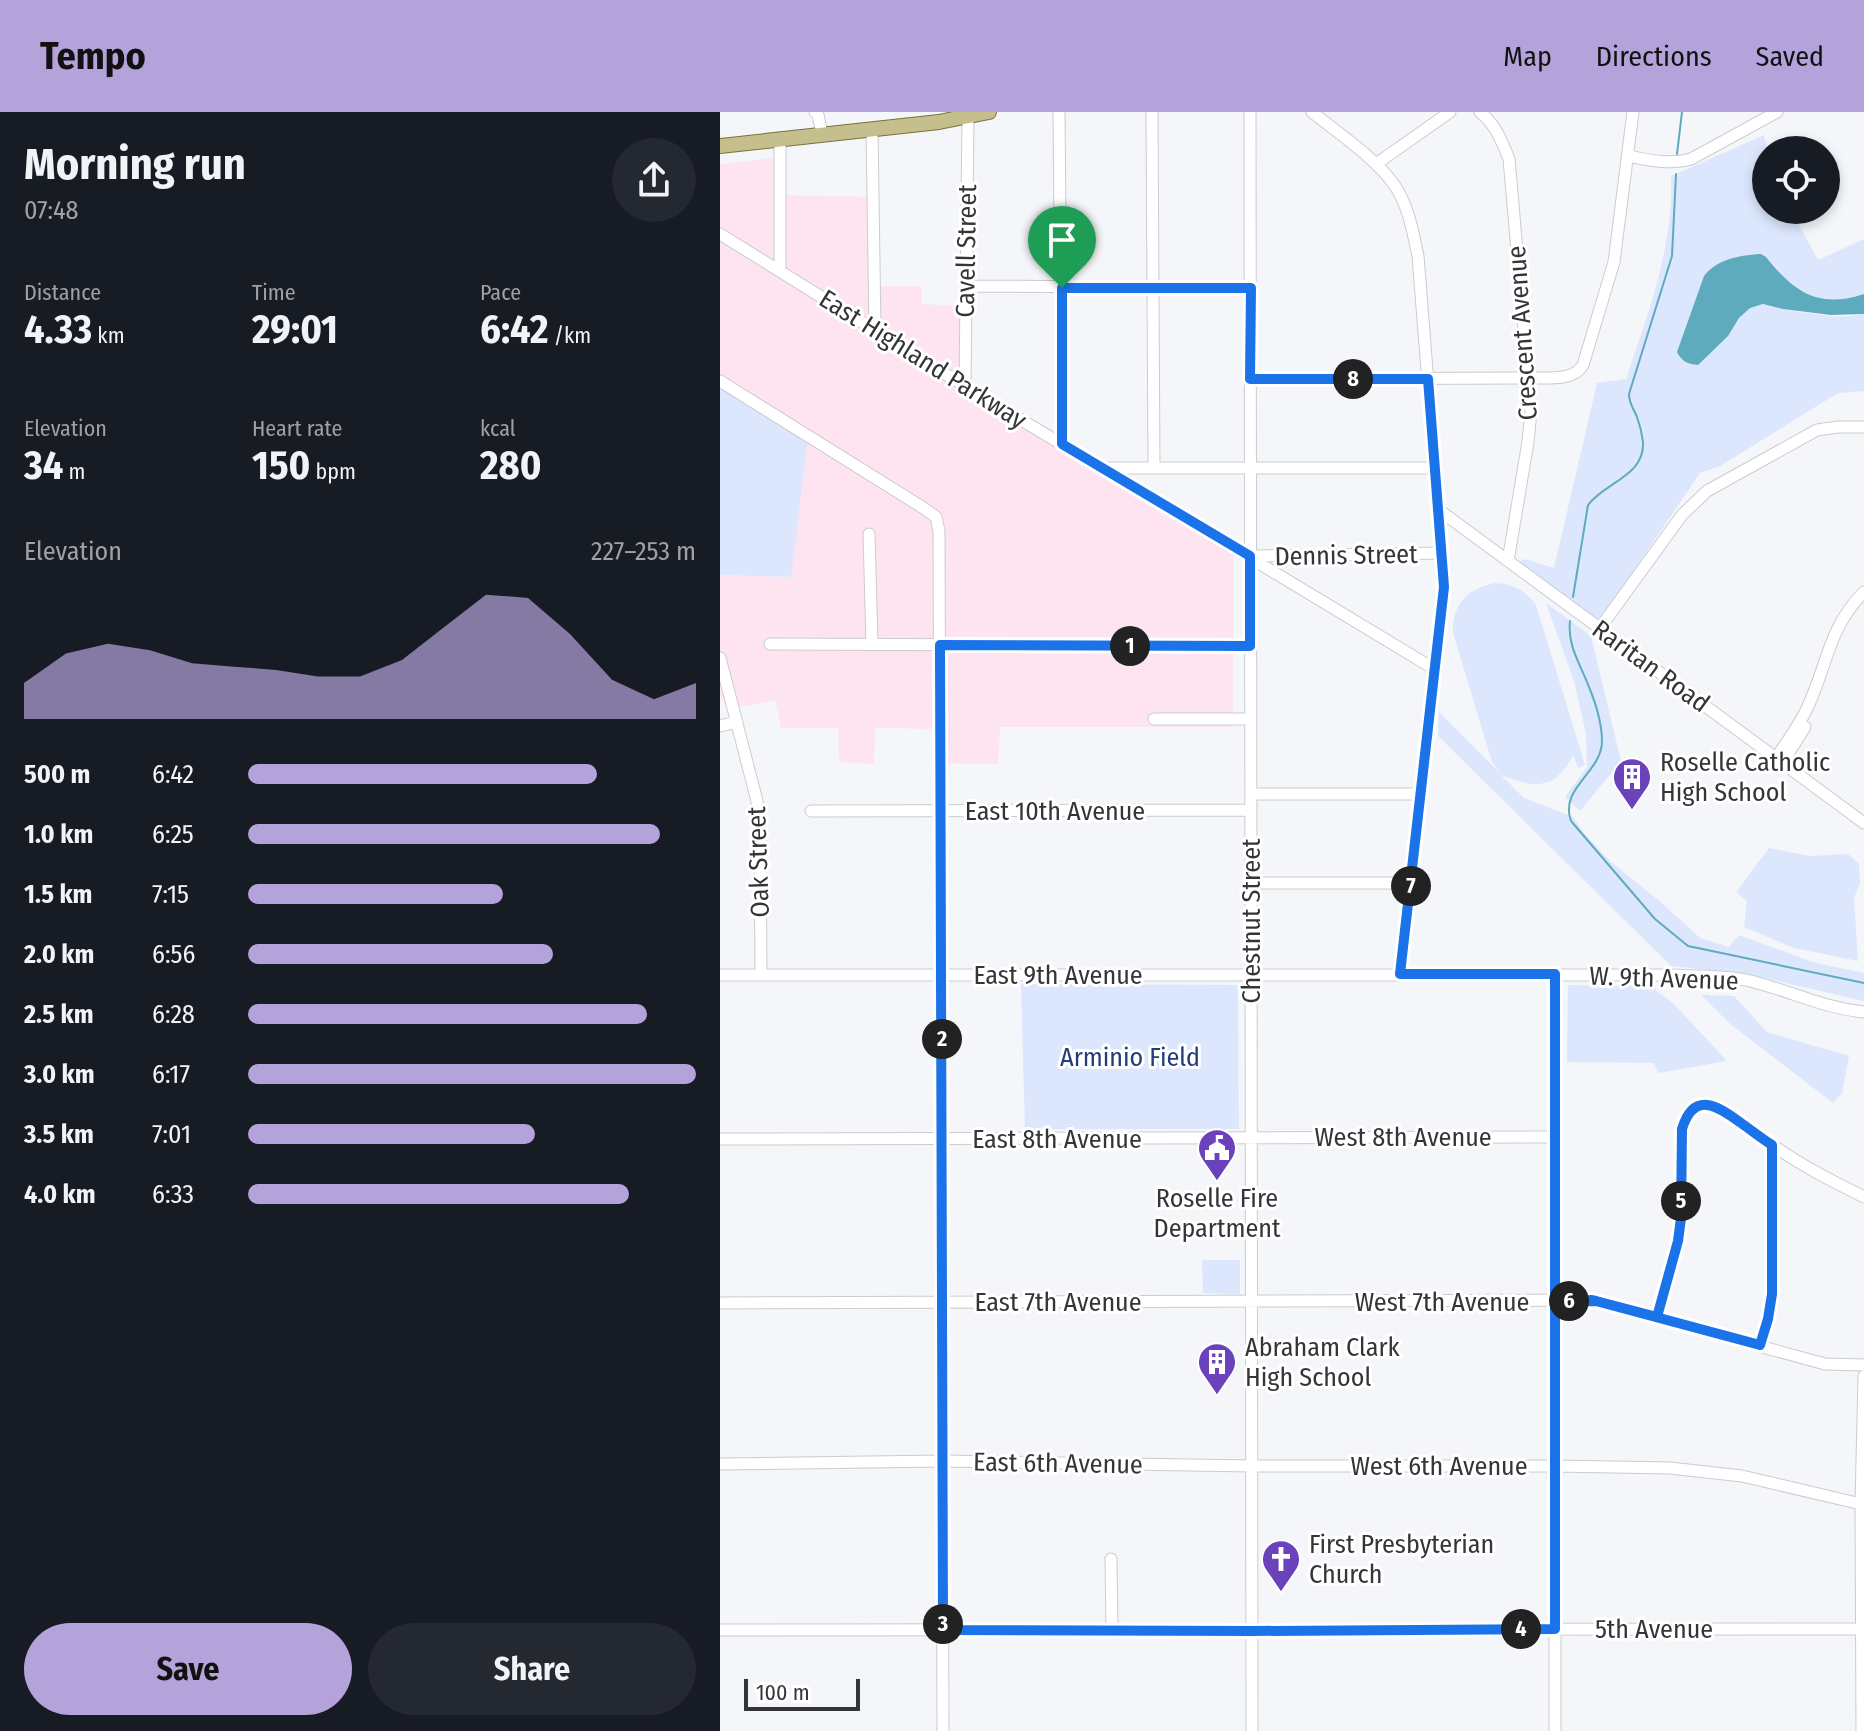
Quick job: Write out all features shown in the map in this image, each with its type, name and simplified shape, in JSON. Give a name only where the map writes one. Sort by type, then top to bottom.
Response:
[{"type":"main road","points":[[720,146],[939,122],[989,112]]},
{"type":"street","points":[[815,112],[822,134]]},
{"type":"street","points":[[1059,112],[1062,444]]},
{"type":"street","points":[[1152,112],[1154,468]]},
{"type":"street","name":"Chestnut Street","points":[[1250,112],[1252,1731]]},
{"type":"street","points":[[1312,112],[1376,164],[1395,185],[1412,228],[1418,256],[1444,587],[1400,974]]},
{"type":"street","points":[[1376,164],[1450,112]]},
{"type":"street","name":"Crescent Avenue","points":[[1480,112],[1490,119],[1509,159],[1531,411],[1508,561]]},
{"type":"street","points":[[1250,379],[1528,378],[1567,377],[1578,373],[1614,262],[1633,112]]},
{"type":"street","points":[[1628,156],[1679,162],[1700,154],[1762,116],[1777,112]]},
{"type":"street","name":"Cavell Street","points":[[965,386],[968,116]]},
{"type":"street","points":[[872,129],[875,330]]},
{"type":"street","points":[[780,139],[780,271]]},
{"type":"street","name":"East Highland Parkway","points":[[720,234],[965,386],[1436,670]]},
{"type":"street","points":[[966,286],[1251,288]]},
{"type":"street","points":[[720,381],[925,509],[936,517],[939,531],[943,1731]]},
{"type":"street","points":[[1600,628],[1682,515],[1707,491],[1817,430],[1864,427]]},
{"type":"street","points":[[1101,468],[1435,468]]},
{"type":"street","name":"Raritan Road","points":[[1439,510],[1864,823]]},
{"type":"street","points":[[869,534],[872,644]]},
{"type":"street","name":"Dennis Street","points":[[1250,556],[1442,553]]},
{"type":"street","points":[[1779,760],[1780,752],[1809,705],[1836,630],[1864,592]]},
{"type":"street","points":[[1779,760],[1786,757],[1806,725],[1843,634],[1864,603]]},
{"type":"street","points":[[770,644],[1250,646]]},
{"type":"street","name":"Oak Street","points":[[720,658],[760,823],[761,975]]},
{"type":"street","points":[[1154,719],[1250,719]]},
{"type":"street","points":[[720,726],[737,722]]},
{"type":"street","points":[[1252,794],[1421,794]]},
{"type":"street","name":"East 10th Avenue","points":[[811,811],[1251,810]]},
{"type":"street","points":[[1252,883],[1411,883]]},
{"type":"street","name":"East 9th Avenue","points":[[720,975],[1400,974]]},
{"type":"street","name":"W. 9th Avenue","points":[[1400,974],[1732,978],[1759,983],[1838,1009],[1864,1012]]},
{"type":"street","points":[[1555,974],[1555,1731]]},
{"type":"street","points":[[1657,1317],[1678,1241],[1681,1136],[1686,1118],[1694,1109],[1713,1105],[1723,1110],[1825,1178],[1864,1197]]},
{"type":"street","name":"West 8th Avenue","points":[[1250,1138],[1555,1137]]},
{"type":"street","name":"East 8th Avenue","points":[[720,1139],[1250,1138]]},
{"type":"street","points":[[1760,1345],[1772,1294],[1772,1145]]},
{"type":"street","name":"West 7th Avenue","points":[[1252,1303],[1596,1301],[1825,1364],[1864,1365]]},
{"type":"street","name":"East 7th Avenue","points":[[720,1303],[1252,1303]]},
{"type":"street","points":[[1862,1731],[1864,1376]]},
{"type":"street","name":"East 6th Avenue","points":[[720,1464],[942,1461],[1253,1466]]},
{"type":"street","name":"West 6th Avenue","points":[[1253,1466],[1670,1468],[1742,1476],[1861,1504]]},
{"type":"street","points":[[1111,1559],[1112,1630]]},
{"type":"street","name":"5th Avenue","points":[[720,1630],[1864,1629]]},
{"type":"shaded area","points":[[782,157],[782,195],[871,197],[872,286],[921,286],[922,304],[963,306],[962,383],[1233,549],[1233,727],[1000,727],[998,764],[939,763],[939,729],[875,728],[874,764],[839,762],[838,728],[781,728],[775,700],[731,709],[720,695],[720,575],[791,577],[720,383],[720,164]]},
{"type":"green space","points":[[1752,140],[1752,224],[1799,224],[1818,260],[1864,239],[1864,294],[1833,299],[1808,294],[1787,280],[1766,257],[1728,336],[1741,316],[1756,305],[1836,316],[1864,314],[1864,391],[1838,393],[1720,466],[1700,473],[1599,622],[1519,562],[1525,559],[1554,568],[1597,383],[1626,379],[1651,304],[1664,254],[1671,176]]},
{"type":"green space","points":[[720,383],[808,438],[791,577],[720,575]]},
{"type":"green space","points":[[1495,583],[1519,589],[1536,605],[1585,765],[1578,768],[1573,755],[1558,776],[1542,784],[1501,775],[1524,798],[1573,817],[1611,862],[1700,938],[1729,947],[1739,935],[1816,963],[1864,973],[1864,1001],[1746,974],[1671,966],[1438,736],[1439,712],[1500,773],[1492,762],[1453,633],[1455,613],[1464,599],[1477,589]]},
{"type":"green space","points":[[1546,603],[1591,636],[1621,761],[1580,811],[1565,797],[1587,767],[1586,734],[1574,681]]},
{"type":"green space","points":[[1769,848],[1810,856],[1848,854],[1859,864],[1860,883],[1854,898],[1858,961],[1794,948],[1744,927],[1747,901],[1736,892]]},
{"type":"green space","name":"Arminio Field","points":[[1021,984],[1238,985],[1239,1129],[1025,1129]]},
{"type":"green space","points":[[1568,985],[1655,986],[1656,991],[1673,1003],[1727,1061],[1658,1073],[1654,1063],[1567,1062]]},
{"type":"green space","points":[[1701,995],[1734,996],[1767,1032],[1849,1056],[1842,1093],[1833,1103],[1729,1023]]},
{"type":"green space","points":[[1202,1260],[1240,1260],[1240,1294],[1203,1293]]},
{"type":"water","points":[[1761,254],[1787,280],[1808,294],[1833,299],[1864,294],[1864,314],[1831,315],[1763,304],[1750,308],[1739,318],[1728,336],[1698,365],[1683,360],[1677,352],[1704,276],[1722,262]]},
{"type":"waterway","points":[[1677,154],[1682,112]]},
{"type":"waterway","points":[[1573,597],[1588,505],[1631,471],[1642,454],[1643,442],[1629,394],[1672,256],[1676,174]]},
{"type":"waterway","points":[[1570,621],[1573,647],[1596,707],[1602,742],[1595,763],[1571,799],[1571,821],[1655,919],[1688,946],[1864,983]]},
{"type":"place","name":"Roselle Catholic High School","points":[[1632,811]]},
{"type":"place","name":"Roselle Fire Department","points":[[1217,1182]]},
{"type":"place","name":"Abraham Clark High School","points":[[1217,1396]]},
{"type":"place","name":"First Presbyterian Church","points":[[1281,1593]]},
{"type":"route","points":[[1062,288],[1062,444],[1250,556],[1250,646],[940,645],[943,1630],[1555,1629],[1555,1302],[1591,1300],[1596,1301],[1657,1317],[1678,1241],[1682,1129],[1694,1109],[1707,1105],[1718,1107],[1772,1145],[1772,1294],[1760,1345],[1596,1301],[1555,1302],[1555,974],[1400,974],[1444,587],[1428,379],[1250,379],[1251,288],[1062,288]]}]
